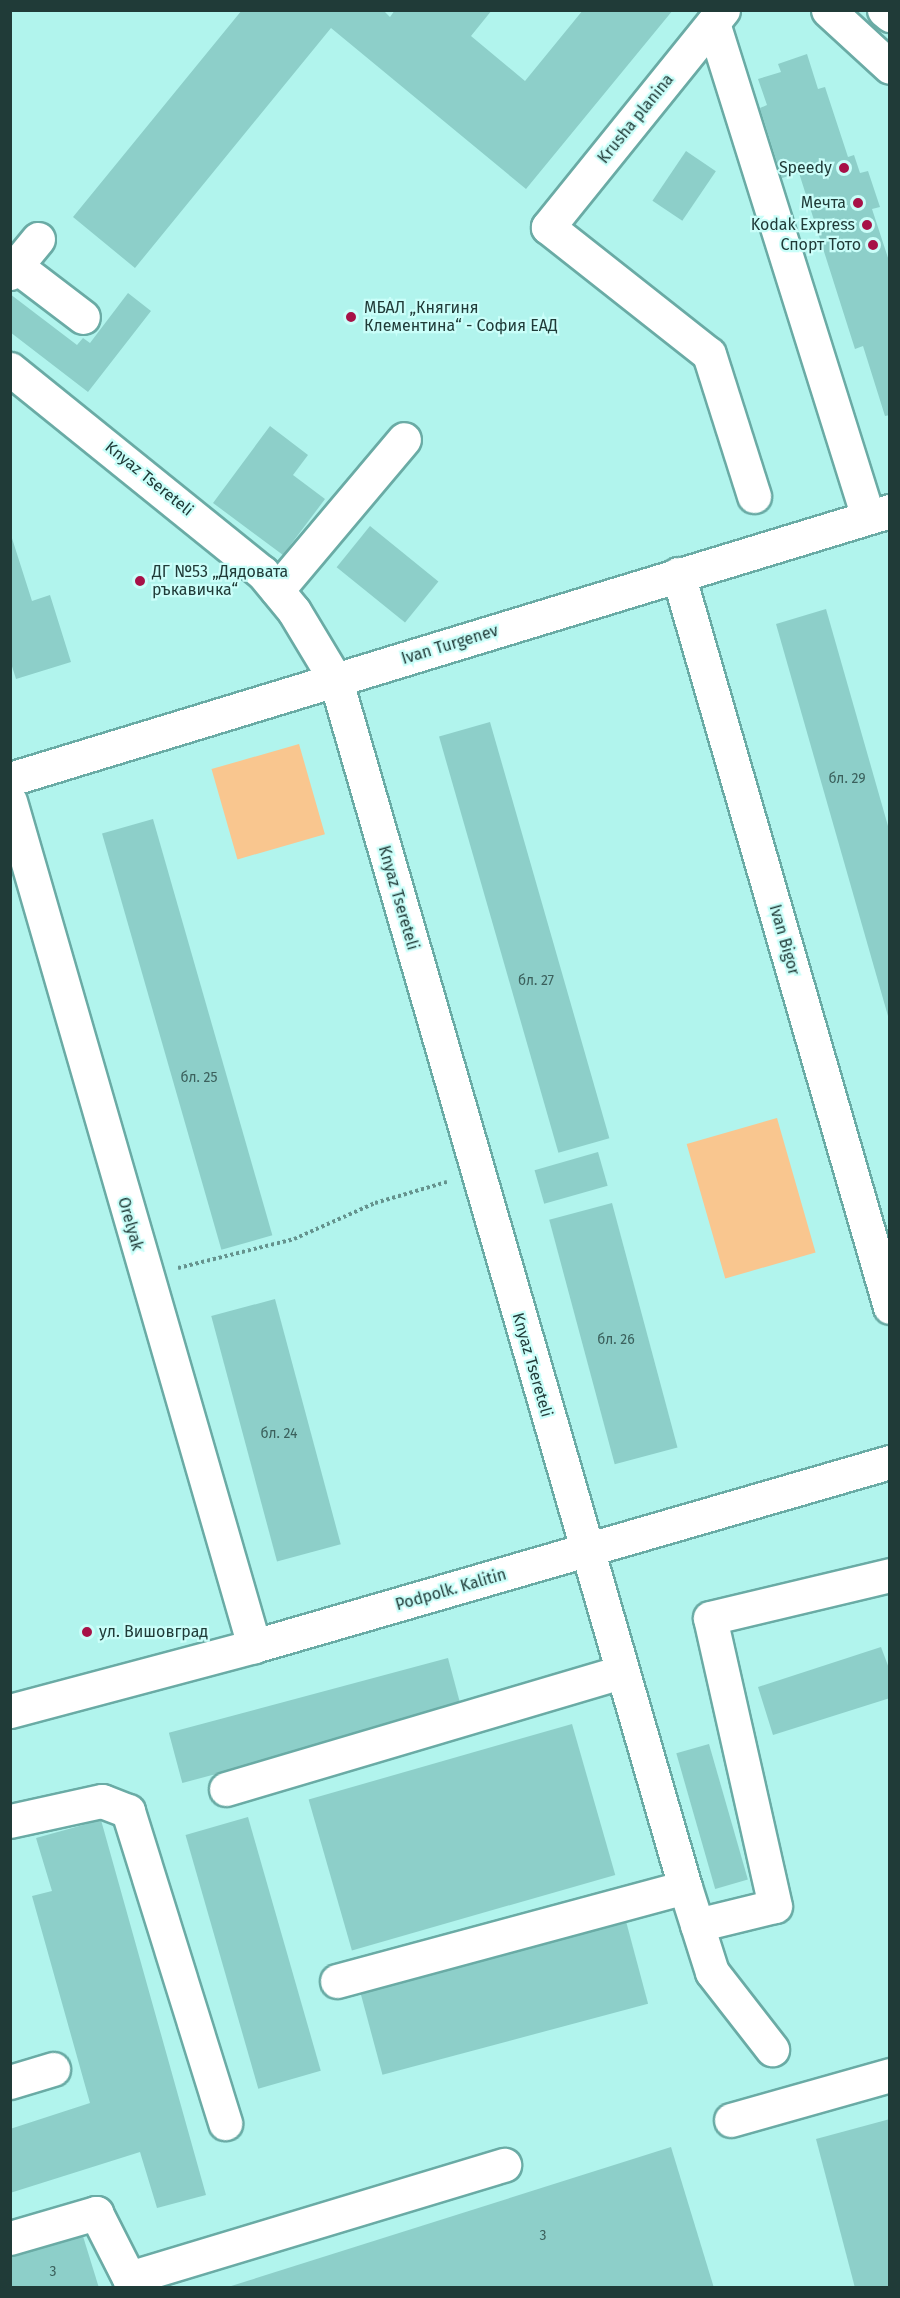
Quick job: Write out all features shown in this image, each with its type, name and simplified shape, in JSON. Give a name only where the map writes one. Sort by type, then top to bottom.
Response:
[{"type":"street","points":[[828,10],[890,67]]},
{"type":"street","points":[[884,10],[890,15]]},
{"type":"street","points":[[718,17],[879,514]]},
{"type":"street","name":"Krusha planina","points":[[718,17],[548,227],[709,354],[754,496]]},
{"type":"street","points":[[38,239],[13,270],[83,317]]},
{"type":"street","name":"Knyaz Tsereteli","points":[[10,369],[226,541],[277,590],[294,611],[336,681],[476,1173],[697,1925],[712,1972],[772,2049]]},
{"type":"street","points":[[277,590],[404,439]]},
{"type":"street","name":"Ivan Turgenev","points":[[10,779],[879,514]]},
{"type":"street","name":"Ivan Bigor","points":[[678,574],[890,1307]]},
{"type":"street","name":"Orelyak","points":[[10,801],[145,1276],[254,1646]]},
{"type":"street","name":"Podpolk. Kalitin","points":[[10,1711],[254,1646],[586,1552],[890,1462]]},
{"type":"street","points":[[697,1925],[775,1906],[710,1618],[890,1575]]},
{"type":"street","points":[[226,1788],[622,1672]]},
{"type":"street","points":[[10,1821],[102,1801],[128,1811],[225,2123]]},
{"type":"street","points":[[338,1981],[685,1887]]},
{"type":"street","points":[[10,2082],[52,2069]]},
{"type":"street","points":[[731,2120],[890,2074]]},
{"type":"street","points":[[10,2238],[96,2213],[129,2278],[504,2165]]},
{"type":"path","points":[[145,1276],[294,1239],[375,1203],[476,1173]]},
{"type":"shaded area","points":[[299,744],[325,834],[237,859],[212,769]]},
{"type":"shaded area","points":[[777,1118],[816,1253],[725,1278],[687,1144]]},
{"type":"building","points":[[242,10],[383,10],[390,17],[395,10],[492,10],[471,36],[525,81],[583,10],[673,10],[526,189],[331,28],[135,268],[73,217]]},
{"type":"building","points":[[807,54],[818,89],[825,87],[848,157],[854,155],[860,173],[868,171],[880,207],[872,209],[890,264],[890,415],[885,416],[863,346],[855,349],[799,173],[782,178],[760,108],[767,105],[758,79],[781,72],[778,64]]},
{"type":"building","points":[[686,151],[716,171],[682,221],[652,201]]},
{"type":"building","points":[[128,293],[151,311],[88,392],[10,332],[10,294],[77,345],[83,338],[90,343]]},
{"type":"building","points":[[270,426],[308,455],[293,475],[325,499],[283,555],[213,503]]},
{"type":"building","points":[[370,526],[438,581],[405,623],[337,567]]},
{"type":"building","points":[[10,532],[32,601],[50,595],[71,662],[16,679],[10,660]]},
{"type":"building","points":[[826,609],[890,833],[890,1023],[776,624]]},
{"type":"building","points":[[490,722],[609,1138],[558,1153],[439,737]]},
{"type":"building","points":[[153,819],[272,1235],[221,1250],[102,834]]},
{"type":"building","points":[[598,1152],[608,1186],[544,1204],[535,1170]]},
{"type":"building","points":[[612,1203],[677,1447],[615,1464],[549,1220]]},
{"type":"building","points":[[275,1299],[341,1544],[277,1561],[211,1316]]},
{"type":"building","points":[[881,1647],[890,1671],[890,1698],[773,1735],[758,1687]]},
{"type":"building","points":[[448,1658],[461,1708],[182,1783],[169,1733]]},
{"type":"building","points":[[572,1724],[615,1875],[352,1950],[309,1800]]},
{"type":"building","points":[[709,1744],[748,1880],[715,1889],[676,1753]]},
{"type":"building","points":[[248,1817],[321,2071],[258,2089],[186,1835]]},
{"type":"building","points":[[101,1820],[206,2195],[157,2208],[140,2152],[10,2193],[10,2129],[90,2103],[32,1896],[52,1891],[36,1838]]},
{"type":"building","points":[[623,1910],[648,2004],[382,2075],[357,1981]]},
{"type":"building","points":[[890,2119],[890,2288],[855,2288],[816,2139]]},
{"type":"building","points":[[671,2147],[714,2288],[228,2288],[228,2287]]},
{"type":"building","points":[[82,2233],[99,2288],[10,2288],[10,2256]]},
{"type":"place","name":"Speedy","points":[[844,168]]},
{"type":"place","name":"Мечта","points":[[858,203]]},
{"type":"place","name":"Kodak Express","points":[[867,225]]},
{"type":"place","name":"Спорт Тото","points":[[873,245]]},
{"type":"place","name":"МБАЛ „Княгиня Клементина“ - София ЕАД","points":[[351,317]]},
{"type":"place","name":"ДГ №53 „Дядовата ръкавичка“","points":[[140,581]]},
{"type":"place","name":"ул. Вишовград","points":[[87,1632]]}]
